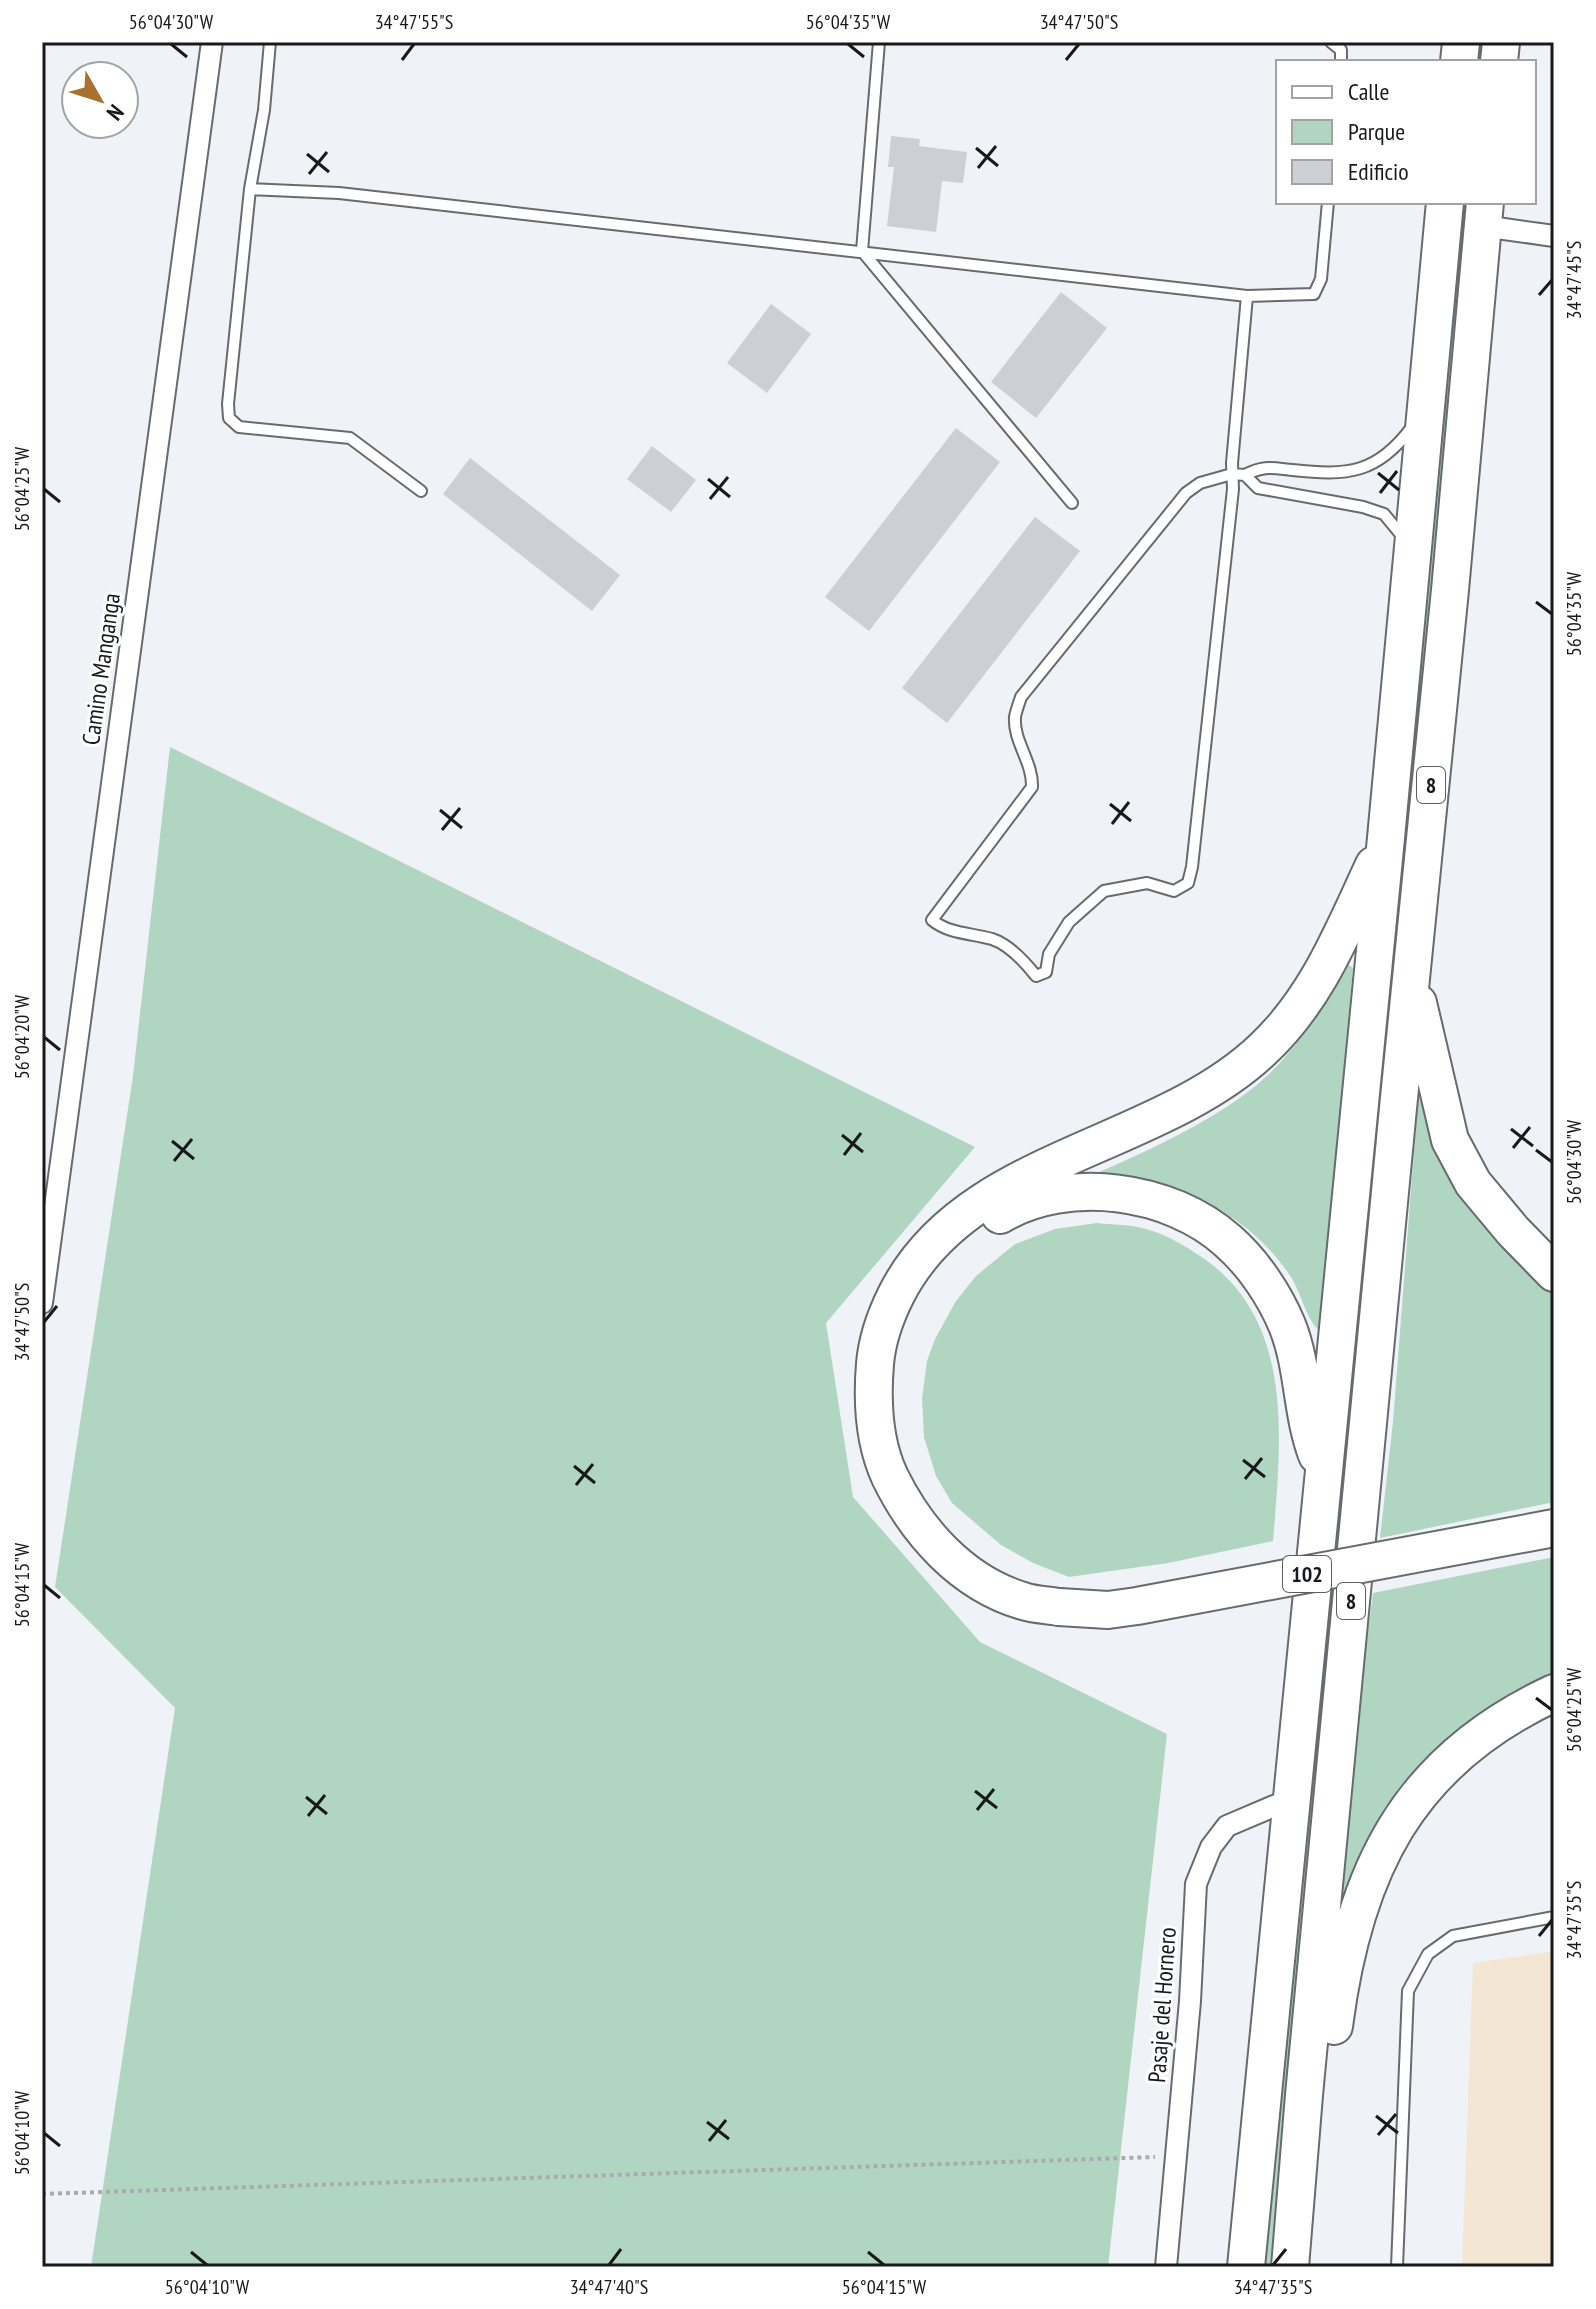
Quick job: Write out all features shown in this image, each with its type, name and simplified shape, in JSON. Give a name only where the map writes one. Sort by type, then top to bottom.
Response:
[{"type":"highway","name":"8","points":[[1246,2267],[1445,204]]},
{"type":"highway","name":"8","points":[[1290,2267],[1484,214]]},
{"type":"highway","points":[[1062,1596],[1023,1601],[994,1588],[958,1566],[928,1538],[904,1504],[887,1469],[880,1444],[873,1385],[876,1346],[890,1307],[907,1274],[936,1238],[970,1211],[1010,1186],[1200,1095],[1262,1051],[1309,995],[1328,963],[1386,838]]},
{"type":"highway","points":[[1412,980],[1450,1140],[1473,1183],[1554,1273]]},
{"type":"highway","points":[[1062,1596],[977,1550],[946,1523],[922,1491],[893,1428],[889,1372],[902,1320],[930,1271],[969,1233],[1008,1210],[1043,1197],[1087,1192],[1128,1195],[1179,1210],[1228,1240],[1273,1297],[1288,1327],[1308,1432],[1324,1474]]},
{"type":"highway","name":"102","points":[[1062,1596],[1135,1586],[1554,1508]]},
{"type":"highway","name":"102","points":[[1062,1596],[1108,1610],[1137,1606],[1554,1528]]},
{"type":"highway","points":[[1304,2095],[1329,2061],[1340,1979],[1354,1925],[1374,1864],[1394,1828],[1454,1756],[1495,1724],[1554,1693]]},
{"type":"street","name":"Camino Manganga","points":[[42,1303],[212,42]]},
{"type":"street","points":[[1484,214],[1554,236]]},
{"type":"street","points":[[1358,1105],[1398,1108]]},
{"type":"street","name":"Pasaje del Hornero","points":[[1166,2267],[1190,2001],[1196,1884],[1211,1847],[1227,1826],[1293,1798]]},
{"type":"lane","points":[[270,42],[264,110],[250,189],[229,418],[239,427],[350,438],[421,491]]},
{"type":"lane","points":[[879,42],[862,251],[1072,503]]},
{"type":"lane","points":[[1331,42],[1341,50],[1341,60]]},
{"type":"lane","points":[[250,189],[339,193],[1247,296],[1314,294],[1321,279],[1328,204]]},
{"type":"lane","points":[[1247,296],[1232,474],[1230,521],[1188,883],[1174,891],[1147,883],[1104,891],[1069,922],[1049,954],[1046,972],[1036,976],[1023,960],[996,940],[943,929],[932,920],[1032,787],[1033,772],[1019,739],[1015,718],[1021,697],[1186,493],[1200,483],[1232,474],[1245,475],[1260,467],[1323,473],[1367,468],[1397,447],[1425,410]]},
{"type":"lane","points":[[1245,475],[1258,488],[1363,507],[1384,514],[1411,549]]},
{"type":"lane","points":[[1397,2267],[1408,1991],[1428,1954],[1453,1936],[1554,1917]]},
{"type":"path","points":[[42,2194],[1176,2156]]},
{"type":"shaded area","points":[[1554,1951],[1554,2267],[1462,2267],[1473,1963]]},
{"type":"green space","points":[[1459,204],[1472,204],[1391,1037],[1385,1053]]},
{"type":"green space","points":[[170,747],[975,1147],[826,1323],[853,1497],[980,1642],[1167,1734],[1108,2267],[91,2267],[175,1708],[55,1587],[133,1076]]},
{"type":"green space","points":[[1345,962],[1353,968],[1320,1332],[1291,1277],[1252,1232],[1229,1216],[1180,1192],[1095,1174],[1210,1117],[1270,1073],[1303,1034]]},
{"type":"green space","points":[[1421,1061],[1429,1100],[1554,1282],[1554,1502],[1380,1538],[1393,1422]]},
{"type":"green space","points":[[1375,1134],[1379,1152],[1273,2267],[1258,2267]]},
{"type":"green space","points":[[1097,1223],[1140,1227],[1181,1244],[1231,1282],[1253,1313],[1267,1347],[1276,1385],[1279,1423],[1273,1541],[1168,1563],[1069,1577],[1033,1563],[1001,1545],[952,1503],[936,1476],[924,1437],[922,1399],[927,1361],[956,1301],[976,1276],[1015,1244],[1055,1229]]},
{"type":"green space","points":[[1554,1557],[1554,1686],[1481,1727],[1341,1928],[1330,1930],[1373,1593]]},
{"type":"building","points":[[891,136],[920,139],[919,146],[967,152],[963,183],[942,181],[936,232],[887,226],[894,167],[888,167]]},
{"type":"building","points":[[1061,292],[1107,328],[1036,418],[991,382]]},
{"type":"building","points":[[771,304],[811,334],[767,393],[727,363]]},
{"type":"building","points":[[956,428],[1000,462],[869,631],[825,597]]},
{"type":"building","points":[[652,446],[696,480],[671,512],[627,479]]},
{"type":"building","points":[[470,458],[620,575],[592,611],[443,494]]},
{"type":"building","points":[[1035,517],[1080,551],[947,723],[902,688]]}]
